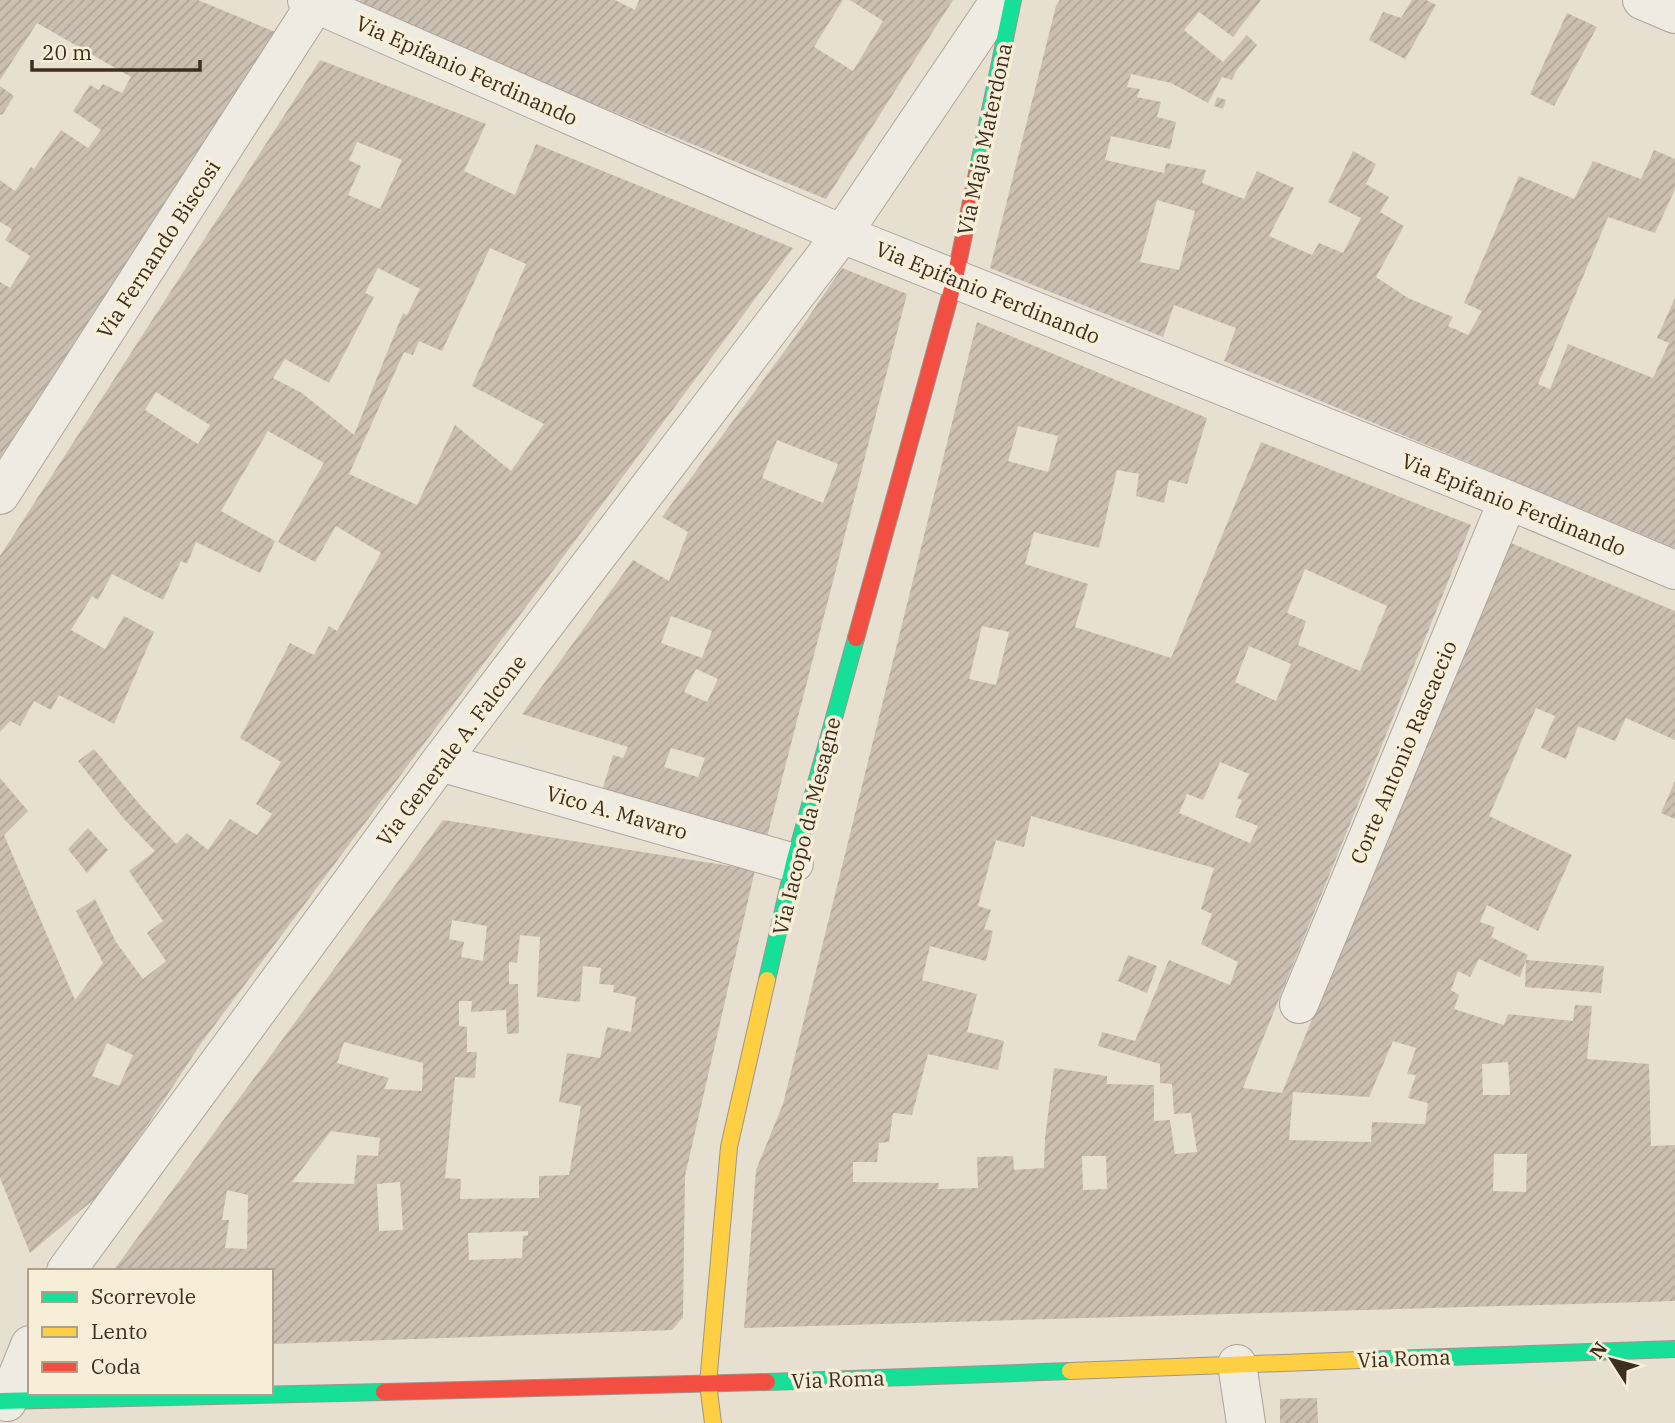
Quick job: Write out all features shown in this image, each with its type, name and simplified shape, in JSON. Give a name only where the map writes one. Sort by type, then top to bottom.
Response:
[{"type":"street","name":"Via Maja Materdona","points":[[842,234],[1000,0]]},
{"type":"street","name":"Via Maja Materdona","points":[[955,278],[1013,0]]},
{"type":"street","points":[[1642,0],[1675,14]]},
{"type":"street","name":"Via Epifanio Ferdinando","points":[[314,1],[842,234],[1508,500],[1675,570]]},
{"type":"street","name":"Via Fernando Biscosi","points":[[0,495],[314,1]]},
{"type":"street","name":"Via Generale A. Falcone","points":[[67,1269],[440,762],[842,234]]},
{"type":"street","name":"Via Iacopo da Mesagne","points":[[713,1423],[708,1384],[729,1147],[794,863],[955,278]]},
{"type":"street","name":"Corte Antonio Rascaccio","points":[[1299,1004],[1508,500]]},
{"type":"street","name":"Vico A. Mavaro","points":[[440,762],[794,863]]},
{"type":"street","points":[[3,1402],[28,1349]]},
{"type":"street","name":"Via Roma","points":[[3,1402],[708,1384],[1675,1349]]},
{"type":"street","points":[[1237,1364],[1246,1423]]},
{"type":"building","points":[[0,0],[198,0],[275,32],[0,458],[0,282],[10,288],[30,256],[5,240],[12,229],[0,222],[0,180],[15,191],[61,130],[88,148],[101,130],[73,111],[90,85],[99,90],[103,84],[122,93],[131,77],[37,23],[0,80]]},
{"type":"building","points":[[360,0],[615,0],[635,10],[639,0],[843,0],[814,47],[853,71],[883,21],[850,0],[953,0],[826,199],[356,6]]},
{"type":"building","points":[[1060,0],[1261,0],[1233,37],[1199,12],[1184,30],[1223,62],[1247,35],[1257,45],[1232,80],[1222,77],[1208,103],[1171,83],[1131,74],[1127,87],[1140,89],[1137,97],[1161,102],[1157,117],[1176,122],[1170,149],[1111,136],[1105,160],[1164,173],[1166,163],[1206,170],[1202,183],[1244,199],[1257,171],[1294,188],[1269,236],[1312,255],[1319,243],[1343,253],[1361,218],[1328,202],[1353,151],[1376,164],[1366,184],[1389,197],[1380,212],[1404,226],[1376,277],[1408,298],[1453,317],[1448,326],[1468,335],[1482,311],[1464,303],[1519,176],[1574,199],[1593,161],[1641,179],[1654,150],[1675,159],[1675,189],[1655,233],[1608,217],[1538,384],[1550,389],[1568,344],[1653,378],[1669,343],[1657,338],[1675,298],[1675,548],[1224,361],[1236,328],[1174,305],[1163,337],[990,268],[1056,6]],"holes":[[[1157,200],[1195,211],[1179,270],[1140,262]]]},
{"type":"building","points":[[1412,0],[1426,0],[1436,5],[1405,59],[1369,40],[1383,12],[1401,18]]},
{"type":"building","points":[[1567,13],[1597,27],[1554,106],[1530,94]]},
{"type":"building","points":[[320,60],[486,124],[464,171],[515,195],[536,144],[793,248],[202,1042],[104,1191],[30,1253],[0,1178],[0,778],[28,811],[4,835],[75,1000],[103,963],[76,911],[95,899],[116,942],[143,979],[166,961],[147,933],[163,921],[129,871],[155,851],[124,819],[78,761],[94,749],[176,844],[187,833],[208,850],[230,819],[257,835],[272,814],[256,804],[281,762],[240,738],[290,643],[314,655],[329,626],[337,631],[381,553],[336,526],[315,562],[278,542],[324,463],[268,431],[221,511],[275,541],[260,573],[196,542],[187,564],[181,561],[163,600],[112,574],[98,600],[92,596],[71,630],[105,649],[124,616],[154,632],[114,724],[59,695],[51,710],[34,701],[20,726],[10,721],[0,732],[0,556]],"holes":[[[357,142],[402,160],[380,209],[348,195],[361,166],[349,160]],[[490,248],[526,264],[472,386],[544,424],[511,471],[455,425],[417,505],[349,474],[404,352],[413,355],[419,341],[442,351]],[[378,268],[420,289],[407,315],[403,313],[354,435],[302,393],[273,378],[285,359],[329,383],[374,297],[365,293]],[[156,392],[210,425],[198,444],[145,410]],[[107,1043],[133,1055],[119,1086],[92,1076]]]},
{"type":"building","points":[[0,86],[14,96],[2,115],[0,114]]},
{"type":"building","points":[[1217,97],[1226,100],[1223,109],[1214,106]]},
{"type":"building","points":[[842,268],[907,294],[766,841],[600,797],[613,755],[623,758],[628,747],[522,714],[633,560],[669,581],[688,532],[662,517],[792,341]],"holes":[[[777,440],[838,464],[823,503],[762,478]],[[671,616],[712,631],[702,658],[661,643]],[[696,669],[718,679],[707,702],[684,692]],[[671,748],[705,758],[698,777],[664,767]]]},
{"type":"building","points":[[977,322],[1207,418],[1187,484],[1169,480],[1164,503],[1136,496],[1139,474],[1117,470],[1099,548],[1034,532],[1025,564],[1088,584],[1075,627],[1171,658],[1261,442],[1471,525],[1243,1088],[1282,1093],[1506,541],[1675,611],[1675,740],[1626,718],[1615,741],[1578,726],[1566,759],[1541,748],[1555,716],[1536,708],[1489,816],[1572,855],[1538,931],[1487,905],[1480,922],[1495,927],[1491,937],[1528,955],[1520,977],[1479,959],[1470,977],[1458,971],[1451,990],[1459,995],[1454,1009],[1504,1025],[1508,1014],[1573,1021],[1575,1005],[1592,1006],[1587,1059],[1649,1064],[1651,1146],[1675,1145],[1675,1301],[744,1328],[756,1170],[783,1104]],"holes":[[[1018,426],[1058,436],[1048,472],[1008,461]],[[1305,569],[1387,606],[1360,671],[1298,645],[1306,621],[1287,613]],[[982,626],[1009,632],[996,685],[969,679]],[[1249,646],[1291,664],[1276,701],[1235,682]],[[1220,762],[1249,774],[1237,798],[1242,800],[1235,817],[1258,826],[1250,843],[1179,813],[1187,794],[1203,800]],[[1031,816],[1214,868],[1201,909],[1212,914],[1201,944],[1238,962],[1230,985],[1169,960],[1135,1041],[1102,1032],[1098,1046],[1160,1064],[1160,1083],[1172,1084],[1174,1114],[1191,1113],[1197,1152],[1175,1154],[1170,1120],[1154,1121],[1154,1085],[1107,1084],[1107,1076],[1054,1068],[1044,1168],[1014,1170],[1013,1156],[977,1157],[978,1188],[938,1189],[939,1183],[853,1182],[853,1162],[877,1162],[879,1143],[889,1142],[893,1113],[912,1115],[928,1054],[998,1070],[1004,1041],[967,1032],[977,994],[922,980],[930,946],[986,961],[993,931],[984,929],[991,910],[978,906],[996,840],[1024,847]],[[1393,1041],[1416,1048],[1407,1074],[1416,1075],[1408,1098],[1428,1103],[1425,1124],[1372,1122],[1371,1142],[1289,1140],[1293,1092],[1369,1097]],[[1508,1062],[1510,1095],[1483,1095],[1482,1064]],[[1494,1154],[1527,1154],[1526,1192],[1493,1191]],[[1082,1156],[1106,1156],[1107,1189],[1083,1190]]]},
{"type":"building","points":[[1675,781],[1675,819],[1661,813]]},
{"type":"building","points":[[443,820],[755,870],[685,1176],[683,1317],[672,1330],[273,1344],[273,1269],[114,1269]],"holes":[[[452,920],[487,926],[483,961],[461,957],[464,942],[449,939]],[[520,935],[540,937],[537,997],[580,1002],[583,966],[601,968],[599,984],[614,985],[613,992],[636,997],[631,1032],[607,1027],[600,1058],[567,1053],[559,1102],[581,1106],[569,1175],[539,1176],[539,1198],[460,1199],[461,1179],[445,1178],[455,1077],[475,1078],[477,1052],[467,1052],[467,1027],[459,1026],[459,1001],[472,1001],[471,1012],[506,1010],[507,1034],[519,1033],[518,984],[509,984],[509,962],[517,963]],[[344,1042],[423,1063],[422,1091],[384,1089],[389,1078],[337,1063]],[[331,1131],[380,1138],[378,1156],[357,1155],[354,1184],[292,1182]],[[400,1182],[403,1230],[379,1231],[377,1184]],[[227,1190],[248,1195],[247,1249],[225,1248],[229,1220],[222,1220]],[[528,1231],[528,1235],[523,1236],[522,1258],[469,1260],[468,1233]]]},
{"type":"building","points":[[88,828],[108,850],[87,873],[68,849]]},
{"type":"building","points":[[1128,955],[1157,966],[1147,993],[1118,981]]},
{"type":"building","points":[[1526,960],[1604,966],[1601,993],[1525,987]]},
{"type":"building","points":[[1317,1398],[1318,1423],[1280,1423],[1280,1399]]},
{"type":"traffic: fast","points":[[977,173],[1013,0]]},
{"type":"traffic: fast","points":[[767,980],[794,863],[856,638]]},
{"type":"traffic: fast","points":[[1360,1360],[1675,1349]]},
{"type":"traffic: fast","points":[[767,1382],[1070,1371]]},
{"type":"traffic: fast","points":[[273,1395],[384,1392]]},
{"type":"traffic: fast","points":[[0,1401],[256,1395]]},
{"type":"traffic: slow","points":[[713,1423],[708,1384],[729,1147],[767,980]]},
{"type":"traffic: slow","points":[[1070,1371],[1360,1360]]},
{"type":"traffic: jam","points":[[856,638],[955,278],[977,173]]},
{"type":"traffic: jam","points":[[384,1392],[767,1382]]}]
